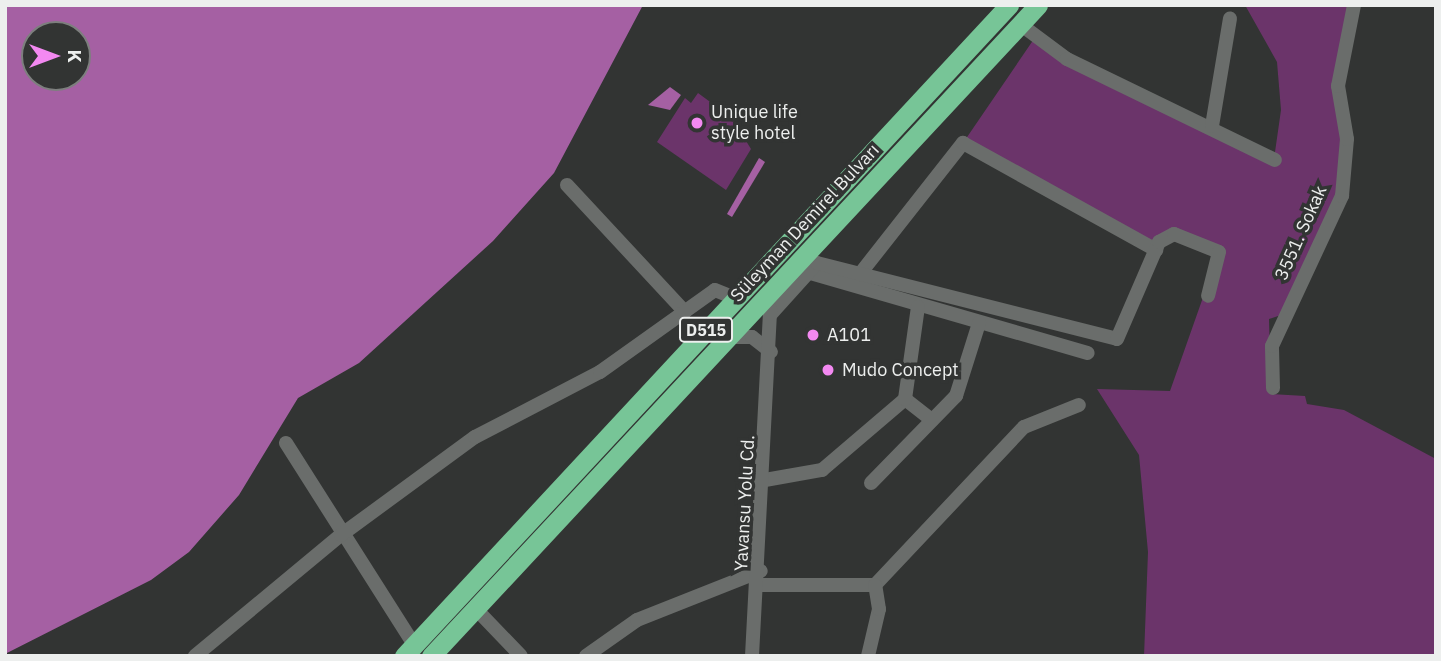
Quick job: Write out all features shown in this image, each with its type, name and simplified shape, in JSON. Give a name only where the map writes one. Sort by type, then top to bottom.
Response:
[{"type":"highway","name":"Süleyman Demirel Bulvarı","points":[[416,652],[735,298],[1009,5]]},
{"type":"highway","name":"Süleyman Demirel Bulvarı","points":[[416,652],[475,608],[1038,5]]},
{"type":"street","name":"3551. Sokak","points":[[1273,388],[1272,346],[1342,196],[1347,139],[1338,86],[1354,5]]},
{"type":"street","points":[[1212,126],[1230,19]]},
{"type":"street","points":[[1020,24],[1067,59],[1212,126],[1275,160]]},
{"type":"street","points":[[863,270],[963,143],[1156,250]]},
{"type":"street","points":[[566,185],[685,312]]},
{"type":"street","points":[[770,315],[817,263],[863,270],[1117,339],[1156,250],[1174,234],[1219,252],[1208,296]]},
{"type":"street","points":[[807,272],[918,307],[1088,353]]},
{"type":"street","points":[[195,656],[341,535],[475,438],[556,399],[715,290],[735,298]]},
{"type":"street","name":"Yavansu Yolu Cd.","points":[[752,656],[761,578],[771,352],[769,292]]},
{"type":"street","points":[[765,480],[822,470],[905,399],[918,307]]},
{"type":"street","points":[[870,483],[956,396],[979,323]]},
{"type":"street","points":[[727,337],[752,337],[771,352]]},
{"type":"street","points":[[905,399],[932,420]]},
{"type":"street","points":[[875,585],[1024,427],[1079,405]]},
{"type":"street","points":[[286,443],[416,652]]},
{"type":"street","points":[[586,656],[637,620],[761,578],[875,585]]},
{"type":"street","points":[[869,656],[879,609],[875,585]]},
{"type":"street","points":[[475,608],[521,656]]},
{"type":"shaded area","points":[[5,5],[643,5],[554,173],[493,241],[359,363],[298,398],[239,495],[189,552],[151,580],[5,654]]},
{"type":"shaded area","points":[[1245,5],[1356,5],[1342,52],[1347,139],[1342,196],[1284,314],[1269,319],[1271,394],[1305,396],[1307,404],[1344,410],[1436,459],[1436,656],[1144,656],[1148,552],[1139,455],[1097,389],[1170,391],[1219,252],[1174,234],[1156,250],[963,143],[1036,36],[1274,159],[1281,110],[1277,62]]},
{"type":"shaded area","points":[[670,87],[681,95],[670,110],[648,105]]},
{"type":"shaded area","points":[[698,93],[732,118],[751,149],[726,190],[657,142],[685,98],[691,103]]},
{"type":"shaded area","points":[[759,158],[765,162],[732,217],[727,214]]},
{"type":"place","name":"Unique life style hotel","points":[[697,123]]},
{"type":"place","name":"A101","points":[[813,335]]},
{"type":"place","name":"Mudo Concept","points":[[828,370]]}]
